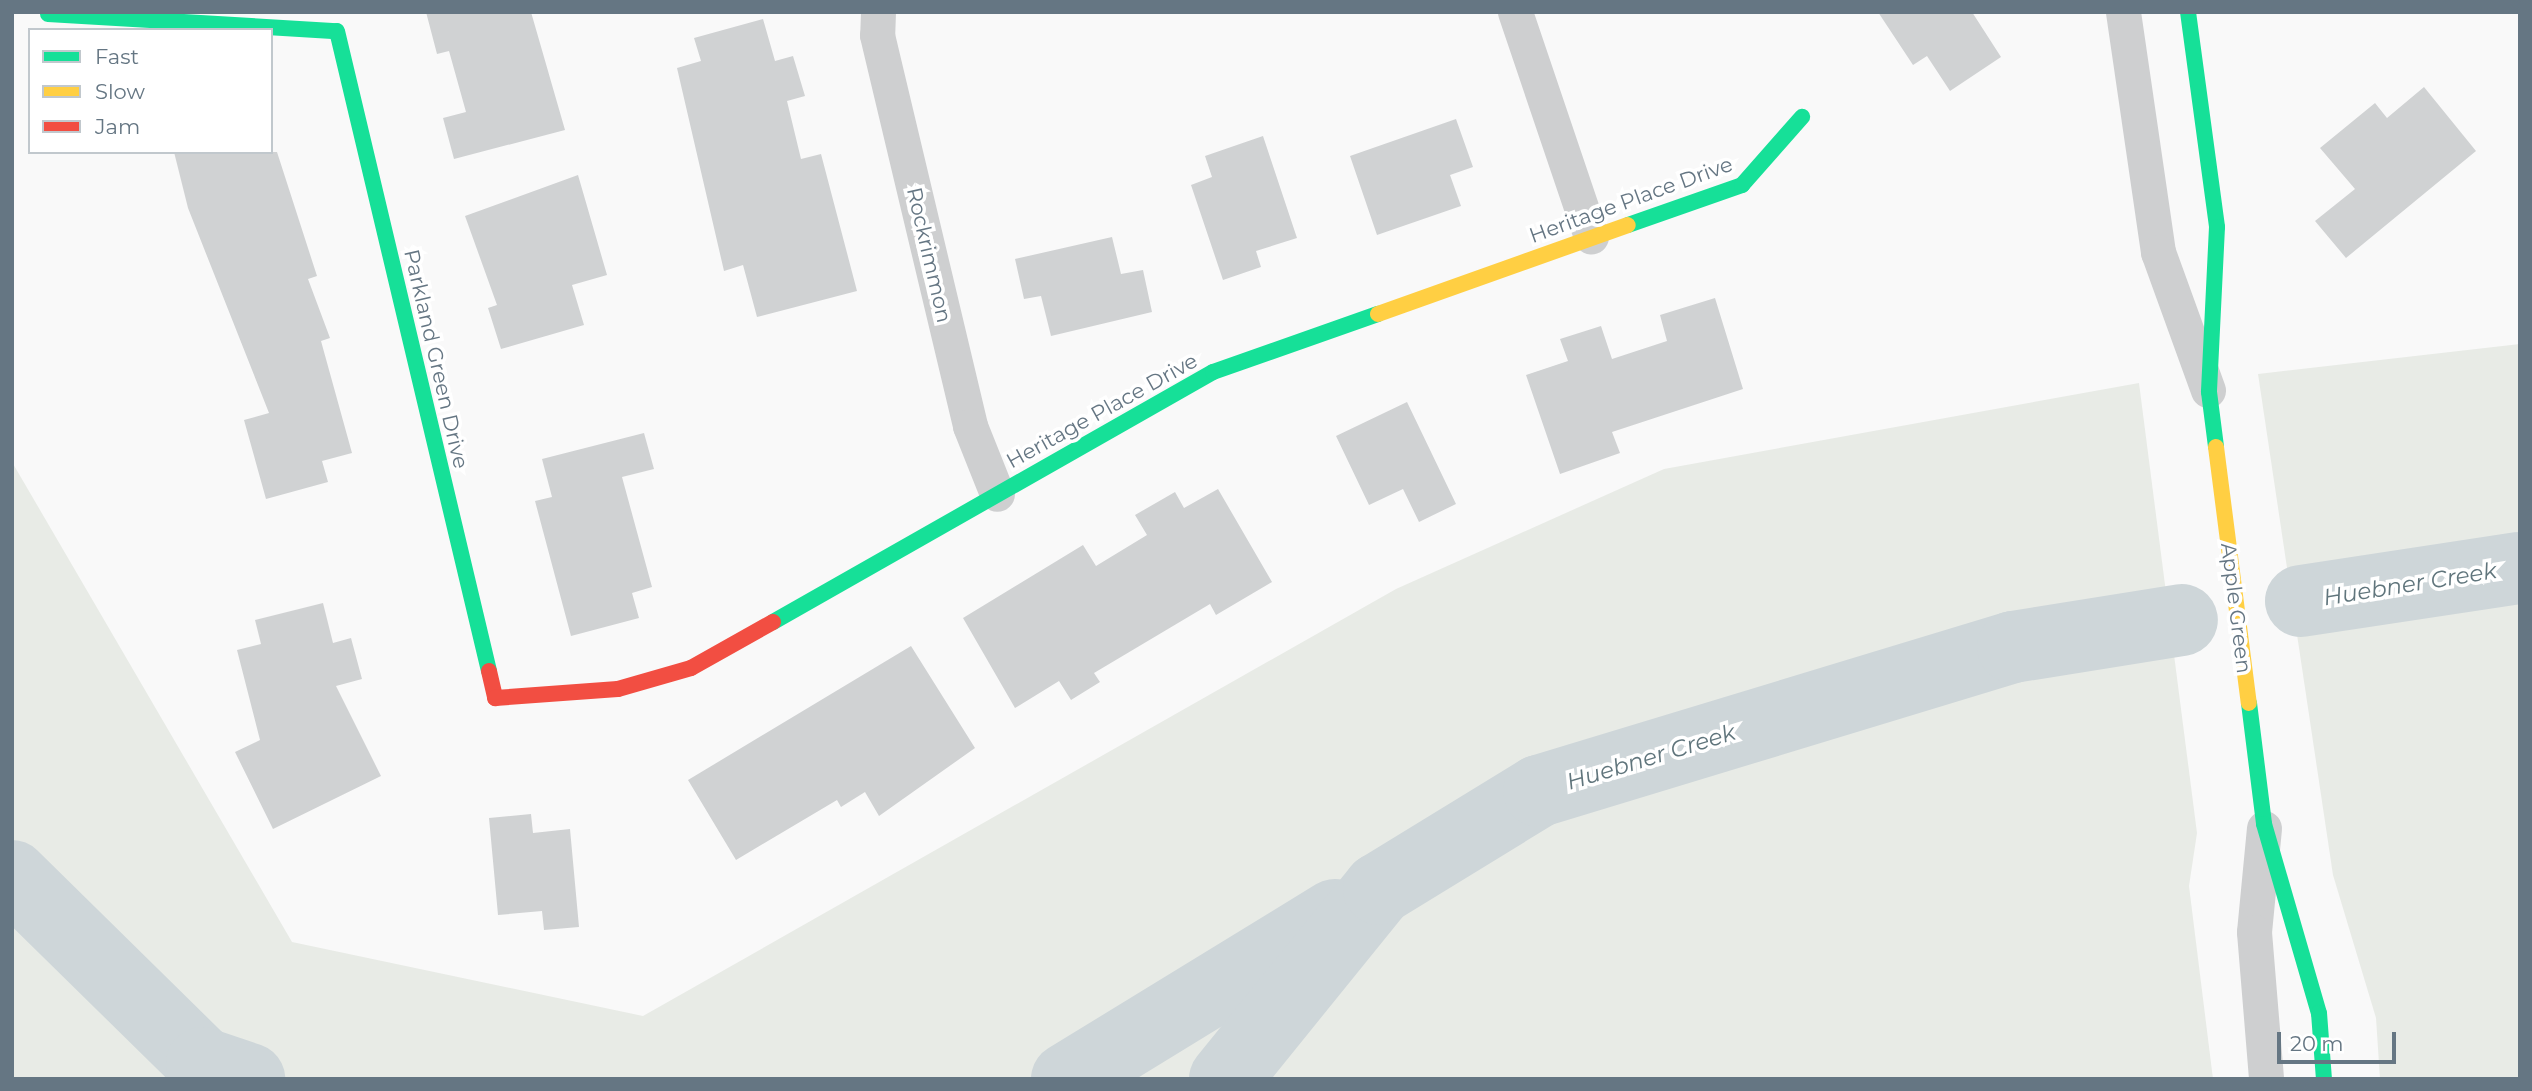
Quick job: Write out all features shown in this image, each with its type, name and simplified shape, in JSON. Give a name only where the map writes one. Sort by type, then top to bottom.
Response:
[{"type":"street","name":"Rockrimmon","points":[[878,12],[877,35],[970,426],[997,494]]},
{"type":"street","points":[[1515,12],[1591,237]]},
{"type":"street","name":"Apple Green","points":[[2123,12],[2158,252],[2208,392]]},
{"type":"street","name":"Apple Green","points":[[2188,12],[2217,227],[2208,392],[2264,824],[2319,1013],[2324,1079]]},
{"type":"street","name":"Parkland Green Drive","points":[[48,14],[337,31],[495,698]]},
{"type":"street","name":"Heritage Place Drive","points":[[495,698],[618,689],[691,668],[1213,372],[1742,185],[1765,166],[1802,117]]},
{"type":"street","name":"Apple Green","points":[[2264,824],[2254,932],[2266,1079]]},
{"type":"shaded area","points":[[2520,344],[2520,1079],[2380,1079],[2376,1018],[2333,875],[2258,374]]},
{"type":"shaded area","points":[[2139,383],[2197,833],[2189,886],[2213,1079],[12,1079],[12,462],[292,942],[643,1016],[1396,589],[1664,469]]},
{"type":"building","points":[[426,12],[531,12],[565,130],[454,159],[443,118],[466,112],[449,51],[437,54]]},
{"type":"building","points":[[1878,12],[1972,12],[2001,57],[1950,91],[1927,56],[1913,65]]},
{"type":"building","points":[[763,19],[775,61],[793,56],[805,96],[787,101],[801,159],[821,154],[857,291],[757,317],[743,265],[724,271],[677,68],[701,61],[694,38]]},
{"type":"building","points":[[2424,87],[2476,151],[2346,258],[2315,221],[2355,189],[2320,148],[2375,103],[2387,118]]},
{"type":"building","points":[[1456,119],[1473,167],[1450,175],[1461,206],[1377,235],[1350,156]]},
{"type":"building","points":[[1263,136],[1297,238],[1256,251],[1261,267],[1223,280],[1191,185],[1212,177],[1205,156]]},
{"type":"building","points":[[277,152],[317,276],[308,279],[330,338],[321,341],[352,453],[322,461],[328,482],[266,499],[244,420],[269,413],[188,208],[174,154]]},
{"type":"building","points":[[578,175],[607,275],[572,285],[584,325],[501,349],[488,308],[497,305],[465,216]]},
{"type":"building","points":[[1112,237],[1121,274],[1143,270],[1152,312],[1051,336],[1041,296],[1024,299],[1015,259]]},
{"type":"building","points":[[1715,298],[1743,389],[1612,432],[1620,453],[1560,474],[1526,375],[1568,361],[1560,339],[1601,326],[1612,359],[1667,341],[1660,315]]},
{"type":"building","points":[[1407,402],[1456,504],[1419,522],[1403,489],[1369,505],[1336,436]]},
{"type":"building","points":[[644,433],[654,469],[622,477],[652,587],[632,593],[639,618],[571,636],[535,501],[552,497],[542,459]]},
{"type":"building","points":[[1218,489],[1272,582],[1216,615],[1210,604],[1094,673],[1100,682],[1071,700],[1059,681],[1015,708],[963,618],[1083,545],[1096,566],[1147,535],[1135,515],[1175,492],[1184,508]]},
{"type":"building","points":[[323,603],[333,643],[351,638],[362,679],[336,686],[381,776],[273,829],[235,752],[260,740],[237,650],[261,644],[255,620]]},
{"type":"building","points":[[911,646],[975,748],[879,816],[865,792],[841,807],[837,800],[736,860],[688,780]]},
{"type":"building","points":[[531,814],[533,833],[570,829],[579,927],[544,930],[542,911],[498,915],[489,818]]},
{"type":"waterway","name":"Huebner Creek","points":[[2301,601],[2520,568]]},
{"type":"waterway","name":"Huebner Creek","points":[[1225,1079],[1379,889],[1539,791],[2013,647],[2182,620]]},
{"type":"waterway","points":[[12,876],[202,1063],[249,1079]]},
{"type":"waterway","points":[[1067,1079],[1335,915]]},
{"type":"traffic: fast","points":[[2188,12],[2217,227],[2209,392],[2216,447]]},
{"type":"traffic: fast","points":[[48,14],[337,31],[489,671]]},
{"type":"traffic: fast","points":[[1628,225],[1742,185],[1802,117]]},
{"type":"traffic: fast","points":[[773,622],[1213,372],[1378,314]]},
{"type":"traffic: fast","points":[[2249,703],[2264,824],[2319,1013],[2324,1079]]},
{"type":"traffic: slow","points":[[1378,314],[1628,225]]},
{"type":"traffic: slow","points":[[2216,447],[2249,703]]},
{"type":"traffic: jam","points":[[489,671],[495,698],[618,689],[691,668],[773,622]]}]
